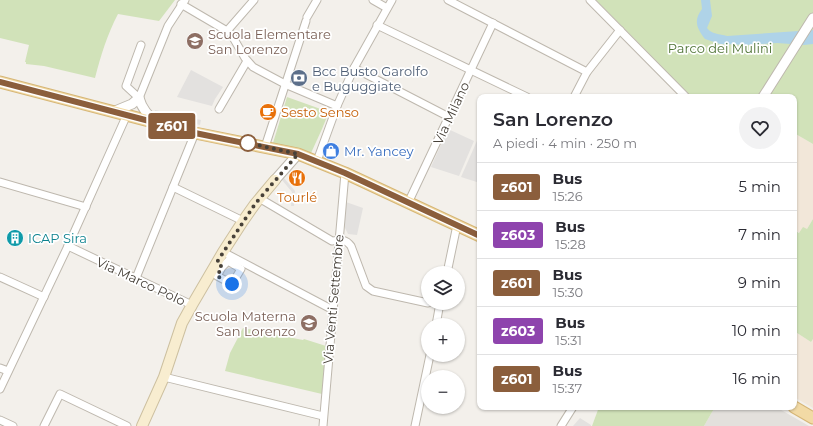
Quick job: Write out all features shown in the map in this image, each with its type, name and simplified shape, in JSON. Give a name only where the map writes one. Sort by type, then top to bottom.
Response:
[{"type":"main road","points":[[0,82],[195,133],[298,154],[345,173],[477,235]]},
{"type":"main road","points":[[142,426],[164,377],[182,323],[219,264],[223,252],[243,221],[259,198],[275,180]]},
{"type":"main road","points":[[797,409],[813,418]]},
{"type":"street","points":[[228,31],[254,0]]},
{"type":"street","points":[[265,147],[307,19],[317,0]]},
{"type":"street","points":[[373,0],[387,8]]},
{"type":"street","points":[[317,161],[337,106],[354,68],[392,0]]},
{"type":"street","points":[[448,0],[587,72]]},
{"type":"street","points":[[590,0],[683,94]]},
{"type":"street","points":[[115,111],[135,101],[168,26],[183,2],[228,31],[247,61],[253,67],[285,84],[337,106]]},
{"type":"street","points":[[765,94],[811,21]]},
{"type":"street","name":"Via Milano","points":[[408,203],[493,23]]},
{"type":"street","points":[[377,25],[521,94]]},
{"type":"street","points":[[576,94],[587,72],[620,30]]},
{"type":"street","points":[[0,389],[68,246],[125,119],[135,112],[138,106],[126,86],[142,45]]},
{"type":"street","points":[[218,109],[247,61]]},
{"type":"street","points":[[354,68],[449,116]]},
{"type":"street","points":[[135,101],[141,104],[147,114],[157,122]]},
{"type":"street","points":[[136,278],[195,133]]},
{"type":"street","points":[[275,180],[298,154]]},
{"type":"street","name":"Via Venti Settembre","points":[[323,426],[345,173]]},
{"type":"street","points":[[0,182],[86,207]]},
{"type":"street","points":[[173,187],[243,221]]},
{"type":"street","points":[[259,198],[332,241],[339,239],[345,240],[351,246],[366,286],[373,291],[421,301]]},
{"type":"street","points":[[448,266],[457,225]]},
{"type":"street","name":"Via Marco Polo","points":[[68,246],[192,305]]},
{"type":"street","points":[[223,252],[333,310]]},
{"type":"street","points":[[0,277],[44,297]]},
{"type":"street","points":[[415,426],[429,362]]},
{"type":"street","points":[[0,368],[8,371]]},
{"type":"street","points":[[164,377],[324,416]]},
{"type":"street","points":[[44,426],[60,394],[127,426]]},
{"type":"street","points":[[561,426],[571,410]]},
{"type":"street","points":[[0,420],[13,426]]},
{"type":"shaded area","points":[[191,70],[223,87],[212,106],[177,97]]},
{"type":"shaded area","points":[[155,110],[201,120],[200,125],[154,115]]},
{"type":"shaded area","points":[[448,129],[474,141],[459,176],[431,167]]},
{"type":"shaded area","points":[[797,135],[813,144],[813,219],[807,229],[800,233],[797,232]]},
{"type":"shaded area","points":[[477,141],[477,182],[461,177]]},
{"type":"shaded area","points":[[284,178],[295,191],[294,206],[291,206],[292,192],[282,180]]},
{"type":"shaded area","points":[[346,202],[363,208],[357,235],[348,234],[344,226]]},
{"type":"shaded area","points":[[225,255],[246,267],[234,289],[213,277]]},
{"type":"shaded area","points":[[797,333],[811,342],[813,339],[813,408],[797,399]]},
{"type":"shaded area","points":[[713,410],[781,410],[809,426],[704,426]]},
{"type":"shaded area","points":[[580,418],[591,425],[591,426],[573,426]]},
{"type":"green space","points":[[0,0],[175,0],[159,21],[118,14],[105,45],[95,78],[44,66],[26,64],[25,62],[29,45],[0,38]]},
{"type":"green space","name":"Parco dei Mulini","points":[[596,0],[813,0],[813,144],[797,135],[797,94],[689,94]]},
{"type":"green space","points":[[287,97],[329,112],[311,153],[273,143]]},
{"type":"green space","points":[[813,219],[813,339],[811,342],[797,333],[797,232],[799,233],[803,227],[807,229]]},
{"type":"green space","points":[[243,328],[304,339],[326,346],[322,394],[225,371],[230,353]]},
{"type":"green space","points":[[598,410],[713,410],[704,426],[592,426]]},
{"type":"water","points":[[701,0],[710,0],[712,16],[707,28],[713,33],[727,36],[813,30],[813,44],[720,44],[705,39],[697,24],[699,13],[702,9]]},
{"type":"bus line","name":"z601","points":[[0,82],[195,133],[298,154],[345,173],[477,235]]},
{"type":"place","name":"Scuola Elementare San Lorenzo","points":[[195,41]]},
{"type":"place","name":"Bcc Busto Garolfo e Buguggiate","points":[[299,78]]},
{"type":"place","name":"Sesto Senso","points":[[268,112]]},
{"type":"place","name":"Mr. Yancey","points":[[331,151]]},
{"type":"place","name":"Tourlé","points":[[297,178]]},
{"type":"place","name":"ICAP Sira","points":[[15,238]]},
{"type":"place","name":"Scuola Materna San Lorenzo","points":[[309,323]]},
{"type":"route","points":[[232,284],[217,276],[222,267],[217,262],[255,204],[298,154],[248,143]]}]
